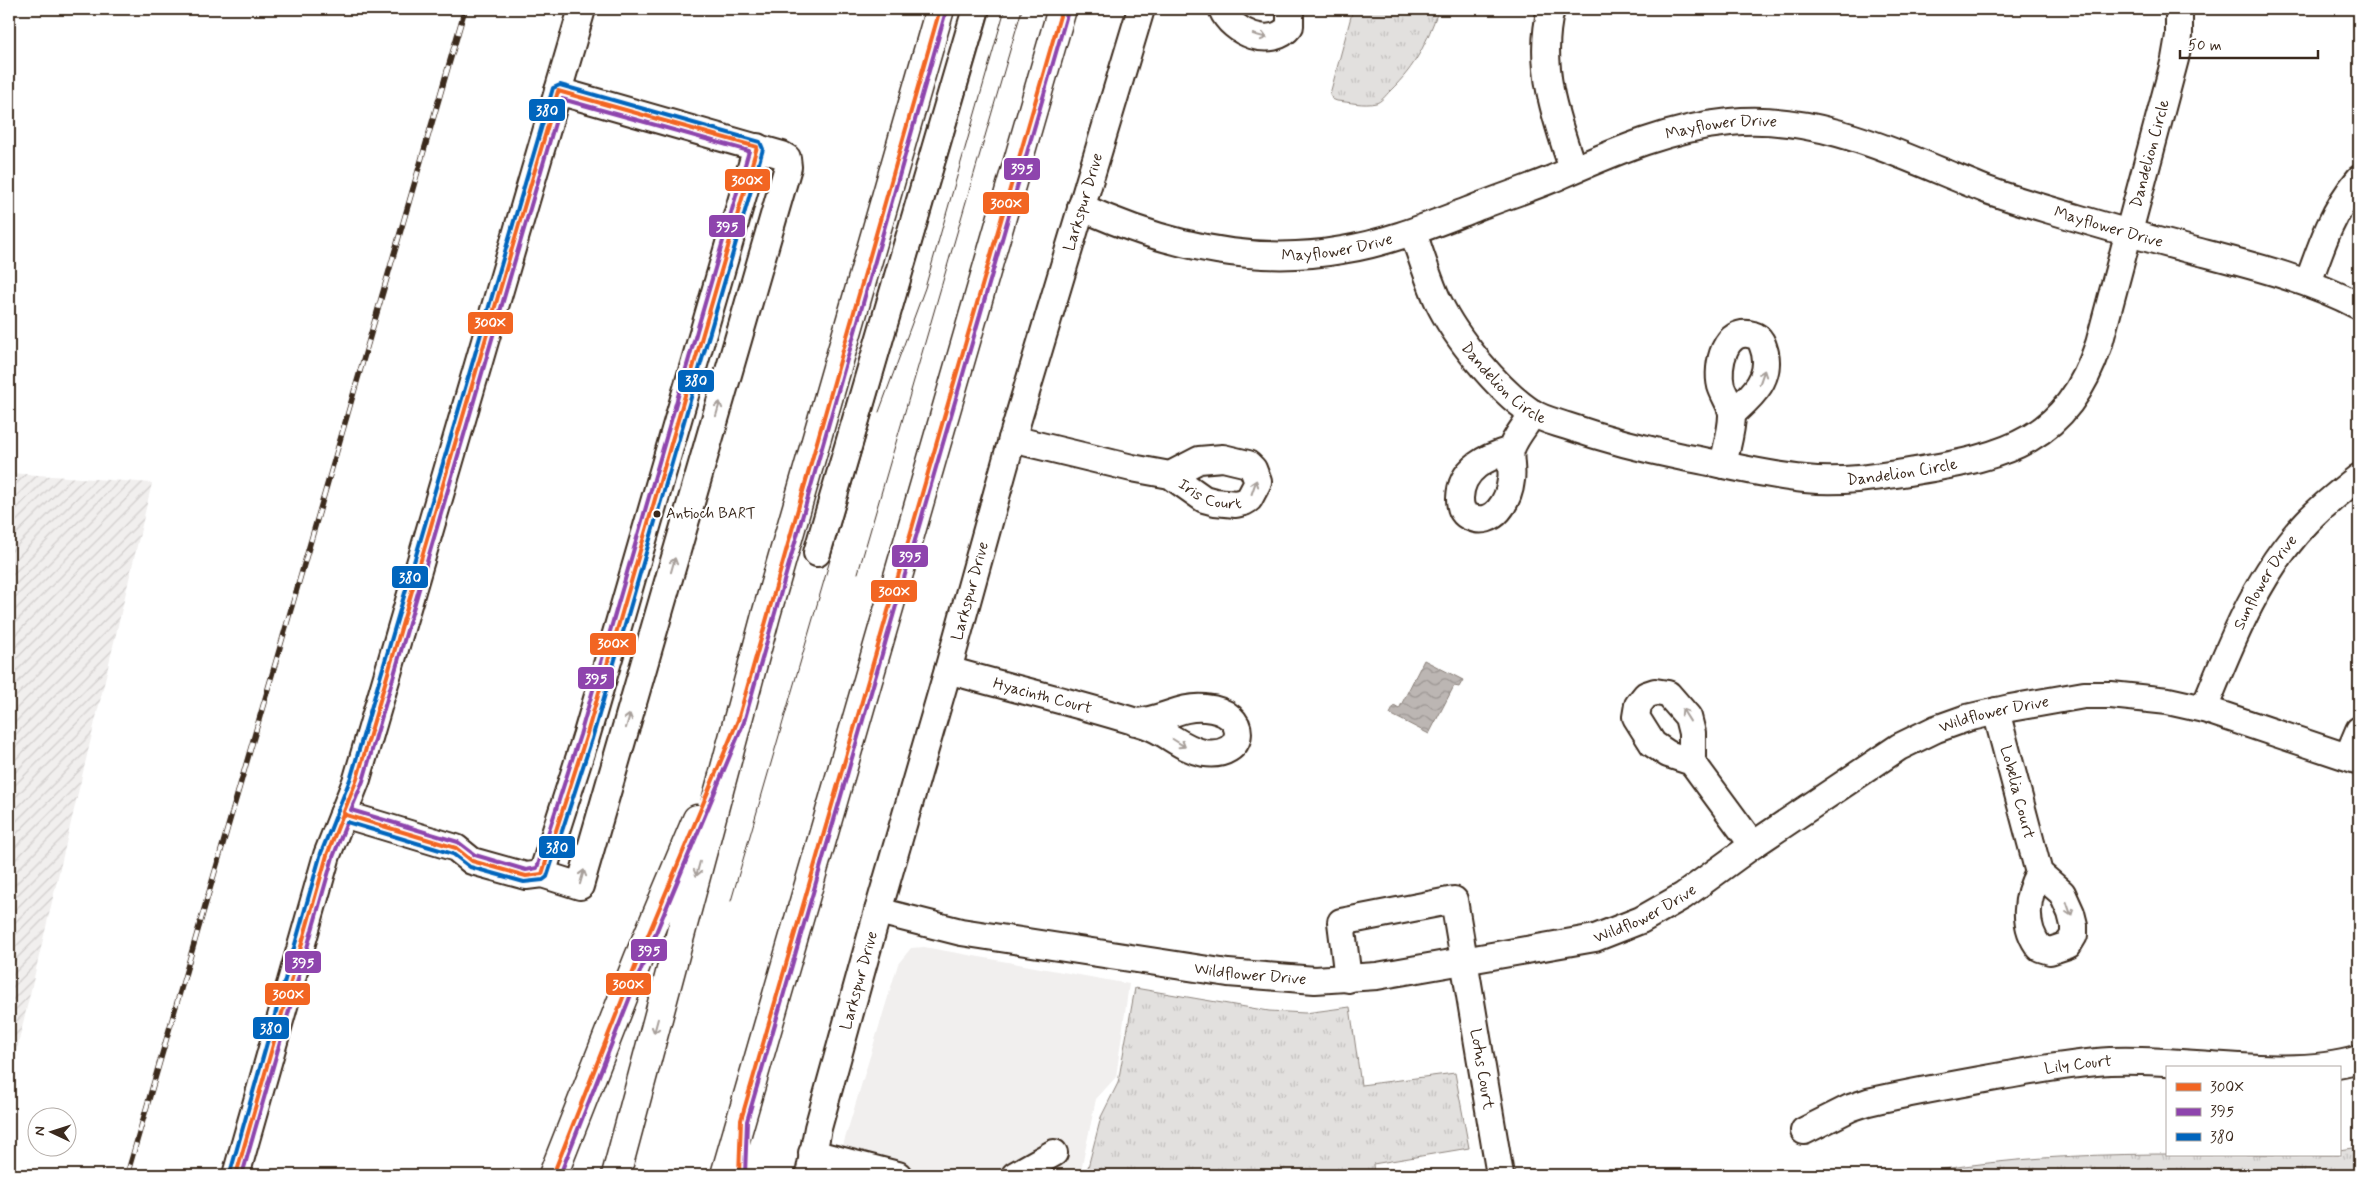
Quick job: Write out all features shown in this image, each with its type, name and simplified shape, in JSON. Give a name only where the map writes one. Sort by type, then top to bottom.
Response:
[{"type":"highway","points":[[616,1175],[738,720],[940,9]]},
{"type":"highway","points":[[725,1175],[1062,9]]},
{"type":"highway","points":[[553,1175],[639,957],[738,720]]},
{"type":"highway","points":[[739,1175],[741,1120]]},
{"type":"street","points":[[236,1175],[327,855],[357,779],[582,9]]},
{"type":"street","points":[[825,539],[976,9]]},
{"type":"street","name":"Larkspur Drive","points":[[810,1164],[878,911],[948,670],[1012,439],[1141,9]]},
{"type":"street","points":[[1222,9],[1227,18],[1238,28],[1269,39],[1280,36],[1290,26],[1290,9]]},
{"type":"street","points":[[1551,9],[1545,40],[1548,84],[1574,169]]},
{"type":"street","name":"Dandelion Circle","points":[[1413,233],[1438,301],[1457,333],[1500,384],[1533,414],[1608,440],[1723,465],[1803,479],[1847,480],[1970,462],[2022,444],[2041,431],[2062,411],[2088,373],[2099,344],[2127,233],[2175,59],[2179,36],[2179,9]]},
{"type":"street","points":[[343,814],[456,848],[472,862],[526,876],[542,874],[580,886],[788,167],[787,158],[782,155],[558,91]]},
{"type":"street","name":"Mayflower Drive","points":[[1081,207],[1164,239],[1218,250],[1251,254],[1291,255],[1341,251],[1413,233],[1625,147],[1675,132],[1732,122],[1791,124],[1831,131],[1856,138],[1993,192],[2127,233],[2249,265],[2308,283],[2359,306]]},
{"type":"street","points":[[542,874],[586,737],[757,147]]},
{"type":"street","points":[[2308,283],[2330,223],[2359,179]]},
{"type":"street","points":[[1511,450],[1533,414]]},
{"type":"street","points":[[1723,465],[1732,414]]},
{"type":"street","name":"Iris Court","points":[[1012,439],[1123,466],[1170,475]]},
{"type":"street","name":"Sunflower Drive","points":[[2204,710],[2238,626],[2276,562],[2306,523],[2359,477]]},
{"type":"street","name":"Hyacinth Court","points":[[948,670],[1135,722]]},
{"type":"street","name":"Wildflower Drive","points":[[878,911],[961,932],[1140,962],[1280,979],[1348,979],[1463,962],[1584,940],[1617,930],[1664,908],[1753,845],[1906,742],[1936,729],[1996,711],[2084,695],[2142,698],[2204,710],[2353,758]]},
{"type":"street","name":"Lobelia Court","points":[[1996,711],[2039,873]]},
{"type":"street","points":[[2353,758],[2359,730]]},
{"type":"street","points":[[1692,762],[1753,845]]},
{"type":"street","name":"Lotus Court","points":[[1348,979],[1341,922],[1454,900],[1500,1175]]},
{"type":"street","name":"Lily Court","points":[[1804,1131],[1850,1108],[1868,1102],[1914,1092],[2059,1067],[2109,1061],[2138,1060],[2249,1066]]},
{"type":"street","name":"Lily Court","points":[[2321,1066],[2359,1060]]},
{"type":"street","points":[[1015,1175],[1054,1153]]},
{"type":"street","points":[[810,1164],[898,1175]]},
{"type":"shaded area","points":[[9,473],[152,483],[9,1082]]},
{"type":"shaded area","points":[[924,947],[1129,984],[1116,1077],[1096,1099],[1080,1175],[836,1175],[844,1142],[898,964],[911,948]]},
{"type":"green space","points":[[1353,9],[1439,9],[1425,43],[1414,63],[1382,100],[1376,103],[1362,104],[1337,101],[1332,99],[1330,94]]},
{"type":"green space","points":[[1135,988],[1269,1011],[1305,1013],[1350,1007],[1361,1085],[1455,1073],[1469,1148],[1373,1164],[1374,1175],[1086,1175],[1101,1117],[1118,1083]]},
{"type":"green space","points":[[2359,1147],[2359,1175],[1910,1175],[1964,1166],[2071,1156],[2166,1154],[2166,1156],[2340,1156],[2340,1150]]},
{"type":"water","points":[[1424,660],[1463,680],[1459,687],[1454,686],[1429,734],[1390,714],[1394,706],[1399,709]]},
{"type":"tram line","points":[[731,901],[990,9]]},
{"type":"tram line","points":[[879,412],[925,288],[1005,9]]},
{"type":"tram line","points":[[858,573],[1022,9]]},
{"type":"railway","points":[[127,1175],[465,9]]},
{"type":"transit line","name":"300X","points":[[553,1175],[639,957],[738,720],[940,9]]},
{"type":"transit line","name":"300X","points":[[739,1175],[741,1120],[1062,9]]},
{"type":"transit line","name":"395","points":[[560,1175],[645,959],[744,722],[946,11]]},
{"type":"transit line","name":"395","points":[[745,1175],[747,1121],[1068,11]]},
{"type":"transit line","name":"380","points":[[338,810],[351,777],[553,88],[560,85],[760,142],[763,149],[592,739],[547,877],[543,880],[524,882],[470,867],[453,854],[347,822]]},
{"type":"transit line","name":"300X","points":[[558,91],[757,147],[586,737],[542,874],[526,876],[472,861],[456,848],[343,814],[357,779],[558,91]]},
{"type":"transit line","name":"395","points":[[562,99],[749,151],[580,735],[537,868],[526,870],[475,855],[458,842],[351,810],[363,781],[562,99]]},
{"type":"transit line","name":"380","points":[[230,1173],[321,853],[337,813]]},
{"type":"transit line","name":"300X","points":[[236,1175],[327,855],[343,814]]},
{"type":"transit line","name":"395","points":[[242,1175],[333,857],[347,822]]},
{"type":"place","name":"Antioch BART","points":[[657,514]]}]
